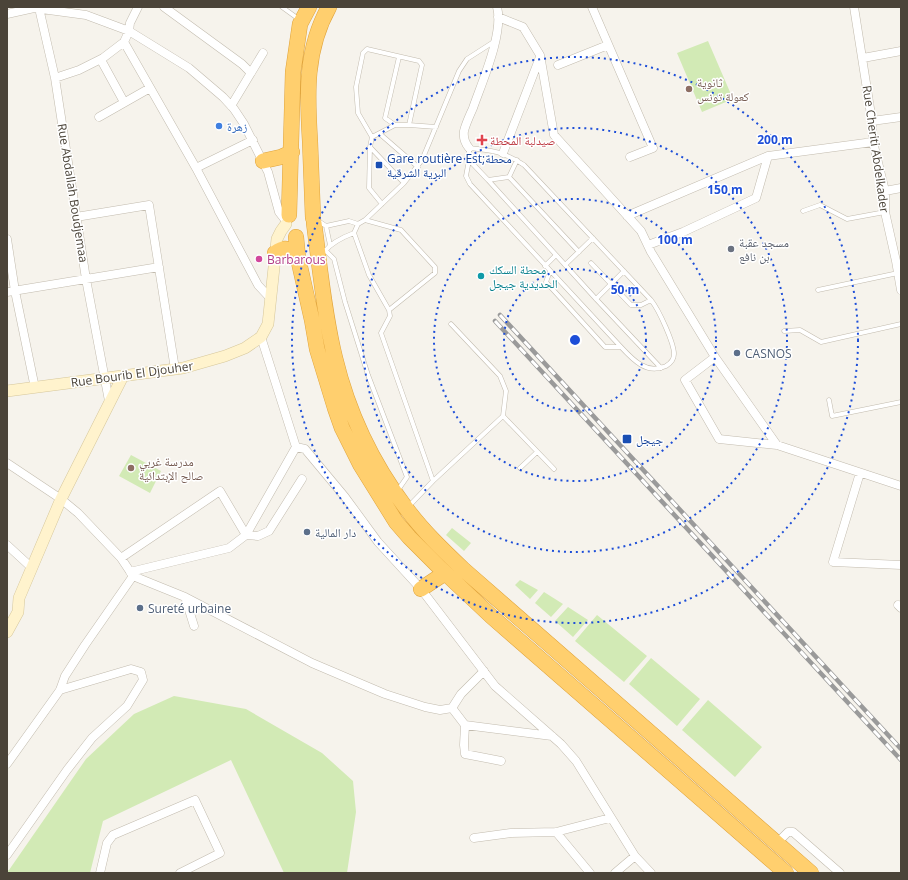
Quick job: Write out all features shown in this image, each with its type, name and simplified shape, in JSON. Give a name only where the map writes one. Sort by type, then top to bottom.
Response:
[{"type":"highway","points":[[309,7],[298,33],[293,72],[290,226],[321,366],[342,428],[369,480],[396,522],[413,542],[445,573],[491,616],[786,873]]},
{"type":"highway","points":[[330,7],[317,33],[309,72],[308,109],[327,316],[341,379],[355,419],[367,446],[395,494],[440,547],[473,578],[811,873]]},
{"type":"highway","points":[[263,161],[275,159],[292,152]]},
{"type":"highway","points":[[290,226],[296,210],[304,210],[318,222]]},
{"type":"highway","points":[[290,226],[305,237],[312,231],[318,222]]},
{"type":"highway","points":[[276,246],[292,252],[298,258]]},
{"type":"highway","points":[[421,589],[445,573]]},
{"type":"main road","points":[[261,337],[268,324],[276,246],[280,231],[290,226]]},
{"type":"main road","name":"Rue Bourib El Djouher","points":[[7,392],[175,369],[207,362],[235,353],[249,346],[261,337]]},
{"type":"main road","points":[[7,632],[18,612],[19,598],[61,499],[109,401],[123,376]]},
{"type":"street","points":[[54,78],[79,70],[101,60],[124,42],[130,31],[130,23],[138,7]]},
{"type":"street","points":[[164,7],[242,64],[251,73]]},
{"type":"street","points":[[469,148],[464,142],[464,132],[485,76],[498,34],[497,7]]},
{"type":"street","points":[[592,7],[653,148],[630,157]]},
{"type":"street","name":"Rue Cheriti Abdelkader","points":[[854,7],[872,121],[873,142],[885,190],[885,212],[899,261],[898,273],[901,290]]},
{"type":"street","points":[[7,14],[39,8],[86,15],[130,31],[189,68],[212,86],[231,106],[244,124],[263,161],[271,182],[277,207],[290,226]]},
{"type":"street","name":"Rue Abdallah Boudjemaa","points":[[39,8],[54,78],[86,279],[106,378],[109,401]]},
{"type":"street","points":[[498,17],[524,27],[541,56],[554,135],[641,231],[715,357],[777,444]]},
{"type":"street","points":[[124,42],[196,168],[258,285],[271,299]]},
{"type":"street","points":[[558,65],[608,45]]},
{"type":"street","points":[[863,58],[901,51]]},
{"type":"street","points":[[231,106],[263,53]]},
{"type":"street","points":[[503,153],[541,56]]},
{"type":"street","points":[[101,60],[124,102]]},
{"type":"street","points":[[99,117],[150,88]]},
{"type":"street","points":[[872,121],[901,117]]},
{"type":"street","points":[[196,168],[253,140]]},
{"type":"street","points":[[627,216],[768,156],[873,142]]},
{"type":"street","points":[[648,245],[683,232],[756,198],[768,156]]},
{"type":"street","points":[[885,190],[901,188]]},
{"type":"street","points":[[76,217],[149,205],[175,369]]},
{"type":"street","points":[[7,239],[11,291],[35,388]]},
{"type":"street","points":[[11,291],[159,267]]},
{"type":"street","points":[[7,764],[60,690],[65,676],[131,574],[229,548],[246,535],[296,447],[261,337]]},
{"type":"street","points":[[715,357],[684,380],[719,439],[777,444],[901,486]]},
{"type":"street","points":[[296,447],[305,449],[345,496],[378,542],[421,589],[495,686],[552,736],[576,761],[635,856],[651,873]]},
{"type":"street","points":[[7,463],[61,499],[78,513],[121,558],[131,574],[185,597],[312,663],[385,694],[424,708],[440,710],[452,708],[461,694],[484,671]]},
{"type":"street","points":[[860,473],[833,562],[901,565]]},
{"type":"street","points":[[246,535],[258,536],[270,531],[302,479]]},
{"type":"street","points":[[121,558],[220,491],[246,535]]},
{"type":"street","points":[[7,544],[32,568]]},
{"type":"street","points":[[185,597],[194,626]]},
{"type":"street","points":[[7,855],[67,770],[92,738],[127,706],[143,680],[143,676],[141,672],[131,669],[60,690]]},
{"type":"street","points":[[452,708],[465,725],[465,754],[501,761]]},
{"type":"street","points":[[465,725],[552,736]]},
{"type":"street","points":[[100,873],[107,843],[113,835],[195,800],[220,853],[180,873]]},
{"type":"street","points":[[474,838],[511,833],[556,832],[610,818]]},
{"type":"street","points":[[556,832],[590,873]]},
{"type":"street","points":[[777,844],[788,832],[793,832],[840,873]]},
{"type":"street","points":[[615,873],[635,856]]},
{"type":"lane","points":[[282,7],[302,21]]},
{"type":"lane","points":[[395,494],[407,477],[368,375],[345,302],[334,259],[322,255],[330,245],[354,233],[358,224],[365,220],[382,204],[418,167],[459,71],[467,59],[496,41]]},
{"type":"lane","points":[[486,47],[491,54]]},
{"type":"lane","points":[[382,204],[369,188],[370,147],[372,137],[358,113],[356,87],[363,53],[367,49],[419,61],[422,65],[409,125]]},
{"type":"lane","points":[[395,125],[385,118],[399,56]]},
{"type":"lane","points":[[372,137],[395,125],[436,127]]},
{"type":"lane","points":[[380,134],[418,167]]},
{"type":"lane","points":[[370,147],[404,183]]},
{"type":"lane","points":[[469,148],[503,153],[524,165],[652,300],[662,317],[674,352],[673,360],[669,364],[661,368],[649,368],[643,367],[634,361],[470,184],[466,176],[469,160],[469,148]]},
{"type":"lane","points":[[469,160],[661,368]]},
{"type":"lane","points":[[510,177],[517,160]]},
{"type":"lane","points":[[488,180],[510,177]]},
{"type":"lane","points":[[510,177],[579,252]]},
{"type":"lane","points":[[803,211],[820,205],[847,220],[885,212]]},
{"type":"lane","points":[[365,220],[400,230],[435,267],[435,273],[389,310]]},
{"type":"lane","points":[[330,245],[318,222],[349,221],[358,224]]},
{"type":"lane","points":[[354,233],[369,275],[389,310],[390,316],[381,333],[433,481]]},
{"type":"lane","points":[[565,265],[593,238]]},
{"type":"lane","points":[[545,266],[556,255]]},
{"type":"lane","points":[[591,263],[631,305],[641,306],[652,300]]},
{"type":"lane","points":[[550,271],[546,282],[605,347],[621,348]]},
{"type":"lane","points":[[596,299],[624,271]]},
{"type":"lane","points":[[818,290],[898,273]]},
{"type":"lane","points":[[406,508],[503,416],[506,391],[500,376],[451,324]]},
{"type":"lane","points":[[784,331],[800,330],[821,342],[901,324]]},
{"type":"lane","points":[[829,400],[832,416],[901,402]]},
{"type":"lane","points":[[503,416],[554,469]]},
{"type":"lane","points":[[520,468],[537,452]]},
{"type":"green space","points":[[708,41],[733,99],[702,112],[677,53]]},
{"type":"green space","points":[[131,455],[161,471],[150,493],[119,476]]},
{"type":"green space","points":[[452,528],[471,543],[464,551],[446,535]]},
{"type":"green space","points":[[520,580],[538,590],[530,599],[515,585]]},
{"type":"green space","points":[[544,592],[563,604],[551,617],[535,603]]},
{"type":"green space","points":[[568,607],[588,620],[573,637],[555,621]]},
{"type":"green space","points":[[597,615],[647,656],[624,682],[575,641]]},
{"type":"green space","points":[[651,658],[700,699],[677,726],[629,684]]},
{"type":"green space","points":[[174,696],[246,709],[322,753],[353,781],[356,812],[347,873],[284,873],[231,760],[103,821],[90,873],[7,873],[86,759],[134,714]]},
{"type":"green space","points":[[708,700],[762,747],[735,777],[682,730]]},
{"type":"railway","points":[[500,315],[901,749]]},
{"type":"railway","points":[[495,321],[901,760]]},
{"type":"place","name":"ثانوية كعولة تونس","points":[[689,89]]},
{"type":"place","name":"زهرة","points":[[219,126]]},
{"type":"place","name":"صيدلبة المحطة","points":[[482,140]]},
{"type":"place","name":"Gare routière Est;محطة البرية الشرقية","points":[[379,165]]},
{"type":"place","name":"مسجد عقبة بن نافع","points":[[731,249]]},
{"type":"place","name":"Barbarous","points":[[259,259]]},
{"type":"place","name":"محطة السكك الحديدية جيجل","points":[[481,276]]},
{"type":"place","name":"CASNOS","points":[[737,353]]},
{"type":"place","name":"جيجل","points":[[627,439]]},
{"type":"place","name":"مدرسة غربي صالح الإبتدائية","points":[[131,468]]},
{"type":"place","name":"دار المالية","points":[[307,532]]},
{"type":"place","name":"Sureté urbaine","points":[[140,608]]}]
